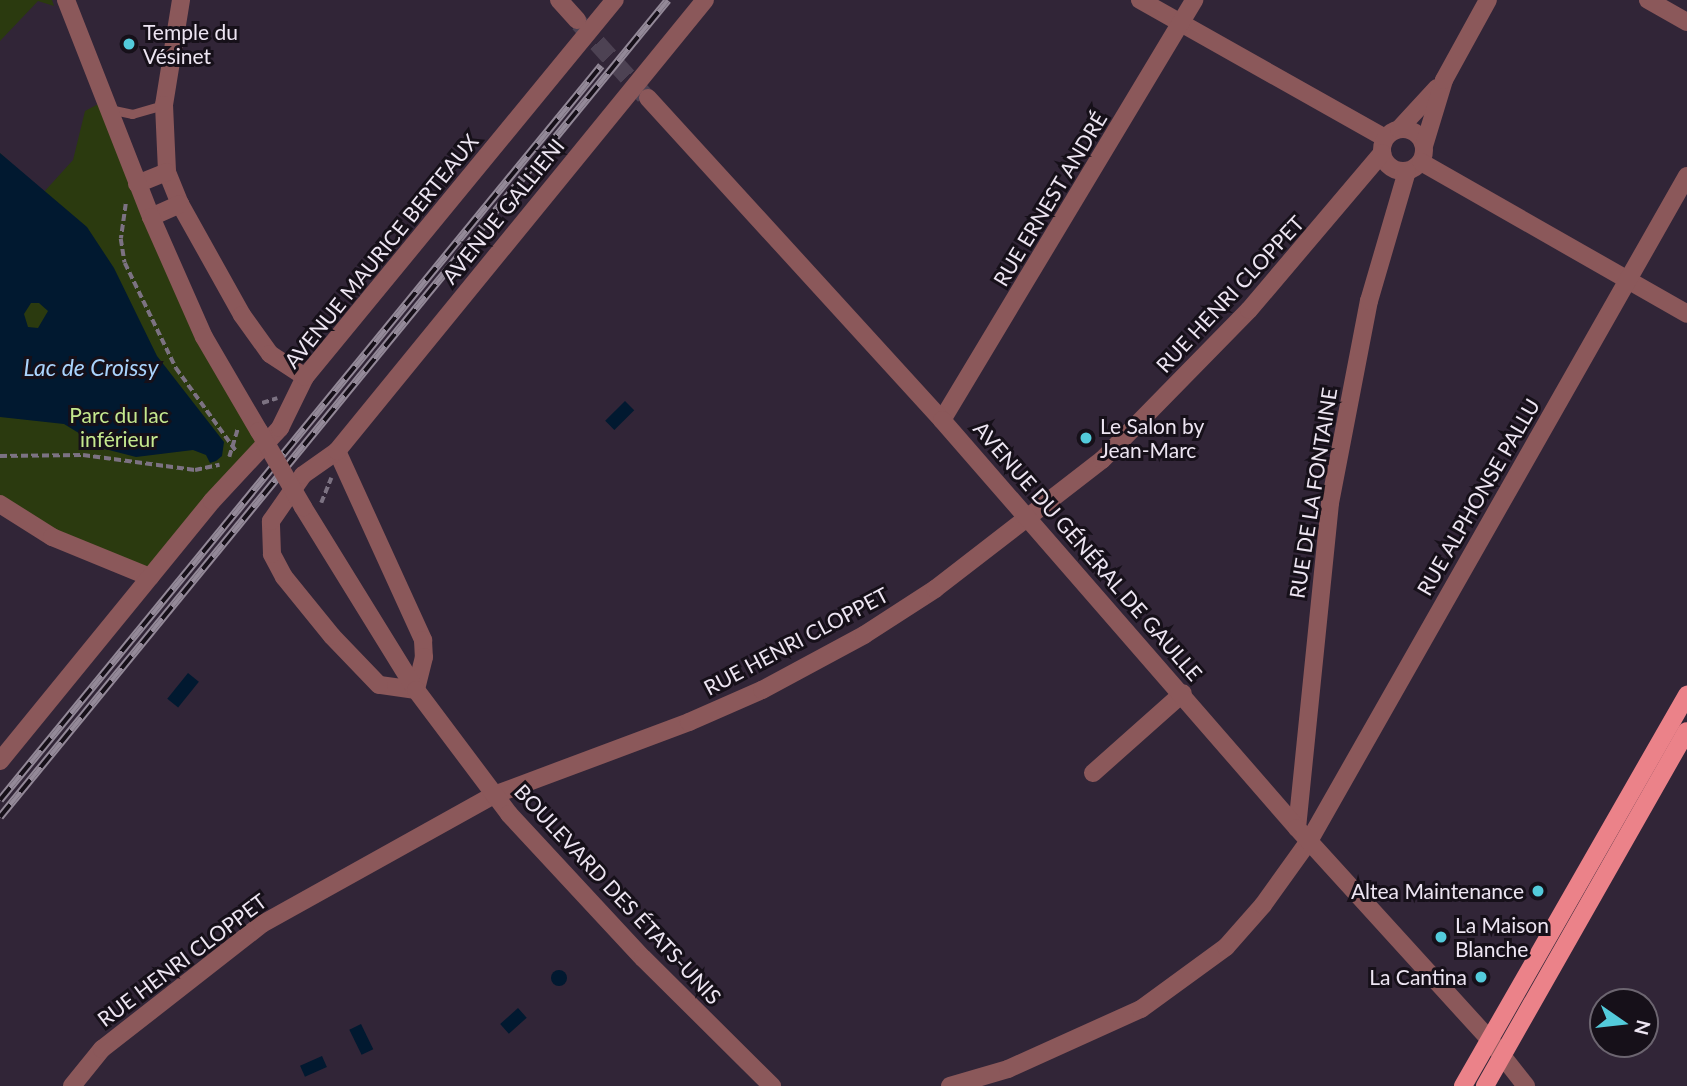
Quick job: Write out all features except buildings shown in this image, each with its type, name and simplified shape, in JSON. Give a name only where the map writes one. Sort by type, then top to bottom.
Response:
[{"type":"main road","points":[[1462,1086],[1687,695]]},
{"type":"main road","points":[[1485,1086],[1687,732]]},
{"type":"street","name":"BOULEVARD DES ÉTATS-UNIS","points":[[66,0],[134,179],[204,337],[306,513],[416,690],[494,795],[576,889],[772,1086]]},
{"type":"street","points":[[181,0],[164,105],[167,172],[180,204],[242,315],[270,354],[305,377]]},
{"type":"street","points":[[559,0],[577,20]]},
{"type":"street","name":"AVENUE MAURICE BERTEAUX","points":[[0,761],[150,577],[280,428],[305,377],[615,0]]},
{"type":"street","name":"AVENUE GALLIENI","points":[[337,451],[705,0]]},
{"type":"street","points":[[1140,0],[1389,140],[1415,132],[1418,160]]},
{"type":"street","name":"RUE ERNEST ANDRÉ","points":[[942,420],[1194,0]]},
{"type":"street","name":"RUE HENRI CLOPPET","points":[[1418,160],[1444,80],[1488,0]]},
{"type":"street","points":[[1648,0],[1687,22]]},
{"type":"street","name":"RUE HENRI CLOPPET","points":[[72,1086],[102,1049],[262,923],[494,795],[762,690],[874,629],[1030,519],[1102,460],[1201,360],[1310,241],[1389,140],[1444,80]]},
{"type":"street","name":"AVENUE DU GÉNÉRAL DE GAULLE","points":[[648,99],[942,420],[1183,693],[1303,834],[1489,1039],[1526,1086]]},
{"type":"street","points":[[1389,140],[1391,167],[1418,160],[1687,314]]},
{"type":"street","name":"RUE DE LA FONTAINE","points":[[1303,834],[1332,491],[1369,301],[1418,160]]},
{"type":"street","points":[[134,179],[167,172]]},
{"type":"street","name":"RUE ALPHONSE PALLU","points":[[950,1086],[1008,1069],[1076,1041],[1183,982],[1226,947],[1303,834],[1687,176]]},
{"type":"street","points":[[151,217],[180,204]]},
{"type":"street","points":[[337,451],[423,640],[424,657],[416,690],[379,685],[308,607],[272,554],[271,521],[280,505],[303,475],[337,451]]},
{"type":"street","points":[[0,504],[52,537],[150,577]]},
{"type":"street","points":[[1093,773],[1183,693]]},
{"type":"lane","points":[[105,108],[132,114],[164,105]]},
{"type":"path","points":[[134,179],[121,239],[125,263],[176,368],[229,435],[239,472]]},
{"type":"path","points":[[247,410],[273,398],[293,401]]},
{"type":"path","points":[[306,513],[327,495],[337,451]]},
{"type":"path","points":[[0,456],[83,454],[195,470],[220,465],[239,472]]},
{"type":"green space","points":[[0,0],[52,0],[54,6],[38,1],[0,41]]},
{"type":"green space","name":"Parc du lac inférieur","points":[[102,102],[151,217],[266,445],[150,577],[0,504],[0,153],[43,193],[73,160],[85,111]]},
{"type":"water","name":"Lac de Croissy","points":[[0,153],[87,227],[114,268],[157,356],[224,442],[222,456],[210,463],[206,455],[193,450],[136,457],[105,449],[64,424],[0,417]],"holes":[[[31,303],[39,303],[48,311],[38,328],[28,327],[24,314]]]},
{"type":"water","points":[[625,401],[634,410],[614,430],[605,421]]},
{"type":"water","points":[[188,673],[199,682],[178,707],[167,699]]},
{"type":"water","points":[[559,970],[565,972],[565,984],[559,986],[553,984],[551,978],[553,972]]},
{"type":"water","points":[[518,1008],[527,1018],[509,1034],[500,1024]]},
{"type":"water","points":[[361,1024],[373,1049],[362,1055],[349,1030]]},
{"type":"water","points":[[322,1056],[327,1067],[305,1077],[300,1066]]},
{"type":"tunnel","points":[[579,23],[645,96]]},
{"type":"railway","points":[[0,817],[668,0]]},
{"type":"railway","points":[[0,800],[601,66]]},
{"type":"place","name":"Temple du Vésinet","points":[[129,44]]},
{"type":"place","name":"Le Salon by Jean-Marc","points":[[1086,438]]},
{"type":"place","name":"Altea Maintenance","points":[[1538,891]]},
{"type":"place","name":"La Maison Blanche","points":[[1441,937]]},
{"type":"place","name":"La Cantina","points":[[1481,977]]}]
